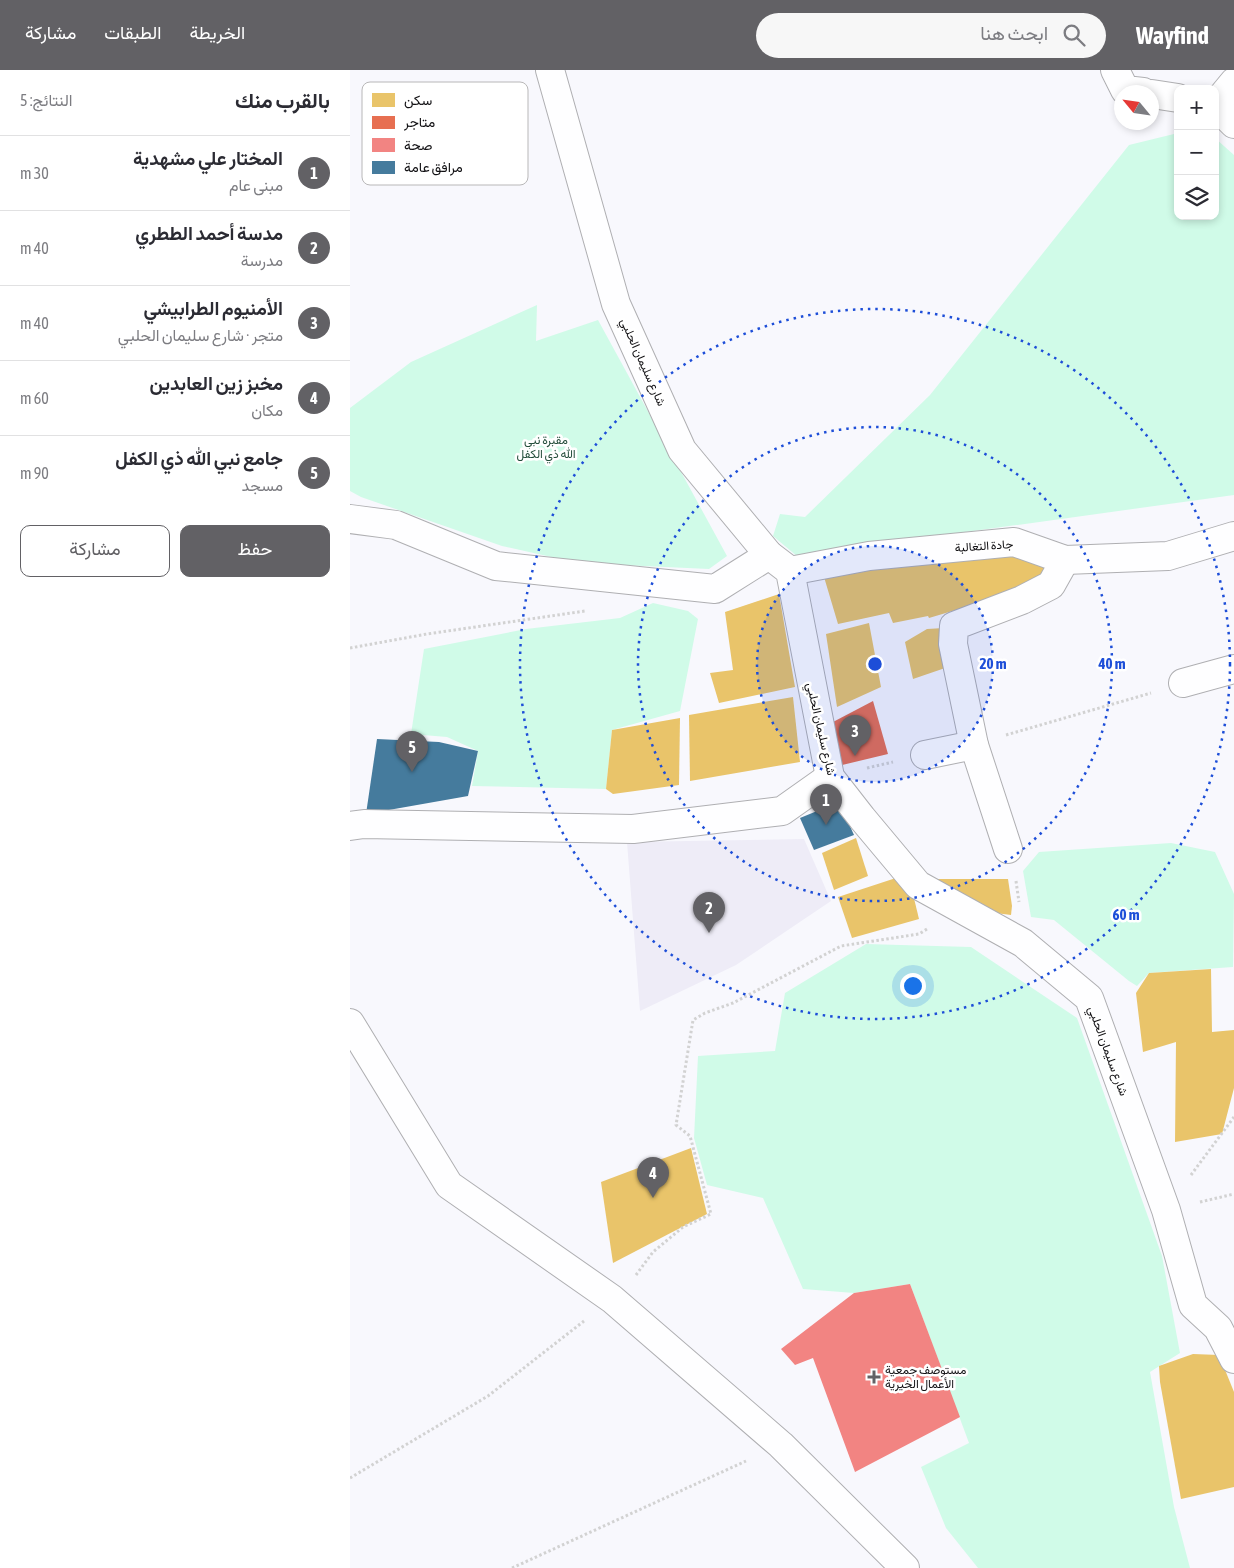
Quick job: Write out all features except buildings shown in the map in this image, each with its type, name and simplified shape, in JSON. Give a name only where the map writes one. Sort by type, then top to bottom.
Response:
[{"type":"street","name":"شارع سليمان الحلبي","points":[[550,70],[616,304],[674,433],[682,450],[780,563],[830,777],[918,885],[1023,943],[1089,998],[1166,1210],[1193,1305],[1218,1328],[1234,1359]]},
{"type":"street","points":[[1115,70],[1122,85]]},
{"type":"street","points":[[1219,100],[1234,82]]},
{"type":"street","points":[[1159,95],[1174,97]]},
{"type":"street","points":[[1219,109],[1234,124]]},
{"type":"street","points":[[350,519],[396,525],[496,566],[715,588],[780,563]]},
{"type":"street","name":"جادة التغالبة","points":[[780,563],[1014,542],[1064,560],[1168,556],[1234,536]]},
{"type":"street","points":[[1008,849],[974,744],[953,644],[954,626],[1022,600],[1051,586],[1064,560]]},
{"type":"street","points":[[1183,683],[1234,669]]},
{"type":"street","points":[[925,755],[974,744]]},
{"type":"street","points":[[350,826],[364,824],[633,829],[782,811],[830,777]]},
{"type":"street","points":[[350,1023],[449,1186],[612,1299],[781,1445],[905,1568]]},
{"type":"path","points":[[350,648],[427,634],[582,613],[590,608]]},
{"type":"path","points":[[974,744],[1183,683]]},
{"type":"path","points":[[830,777],[925,755]]},
{"type":"path","points":[[1008,849],[1018,890],[1023,943]]},
{"type":"path","points":[[632,1317],[640,1298],[631,1282],[648,1259],[683,1227],[711,1214],[690,1136],[676,1125],[693,1020],[705,1013],[733,1003],[841,946],[919,934],[962,909]]},
{"type":"path","points":[[1166,1210],[1234,1117]]},
{"type":"path","points":[[350,1478],[488,1396],[612,1299]]},
{"type":"path","points":[[512,1568],[781,1445]]},
{"type":"shaded area","points":[[804,839],[831,901],[736,965],[640,1011],[627,842]]},
{"type":"green space","points":[[1174,134],[1174,220],[1219,220],[1219,142],[1234,155],[1234,495],[829,551],[798,557],[773,536],[780,514],[805,517],[930,395],[1129,145]]},
{"type":"green space","name":"مقبرة نبي الله ذي الكفل","points":[[537,305],[536,341],[598,320],[727,556],[709,569],[578,563],[502,546],[361,497],[350,491],[350,408],[411,362]]},
{"type":"green space","points":[[653,603],[688,611],[698,619],[680,711],[612,730],[606,789],[472,786],[478,751],[447,737],[411,734],[424,649],[526,629],[620,618]]},
{"type":"green space","points":[[1171,843],[1215,852],[1234,894],[1233,967],[1149,973],[1137,986],[1054,920],[1031,917],[1023,871],[1039,852]]},
{"type":"green space","points":[[866,944],[971,947],[1077,1018],[1162,1256],[1180,1353],[1150,1372],[1174,1507],[1190,1568],[978,1568],[946,1528],[921,1467],[969,1443],[910,1284],[854,1293],[803,1289],[763,1198],[707,1185],[694,1138],[698,1056],[775,1051],[785,993]]},
{"type":"place","name":"الأمنيوم الطرابيشي","points":[[855,756]]},
{"type":"place","name":"جامع نبي الله ذي الكفل","points":[[412,772]]},
{"type":"place","name":"المختار علي مشهدية","points":[[826,825]]},
{"type":"place","name":"مدسة أحمد الططري","points":[[709,933]]},
{"type":"place","name":"مخبز زين العابدين","points":[[653,1198]]},
{"type":"place","name":"مستوصف جمعية الأعمال الخيرية","points":[[874,1377]]}]
